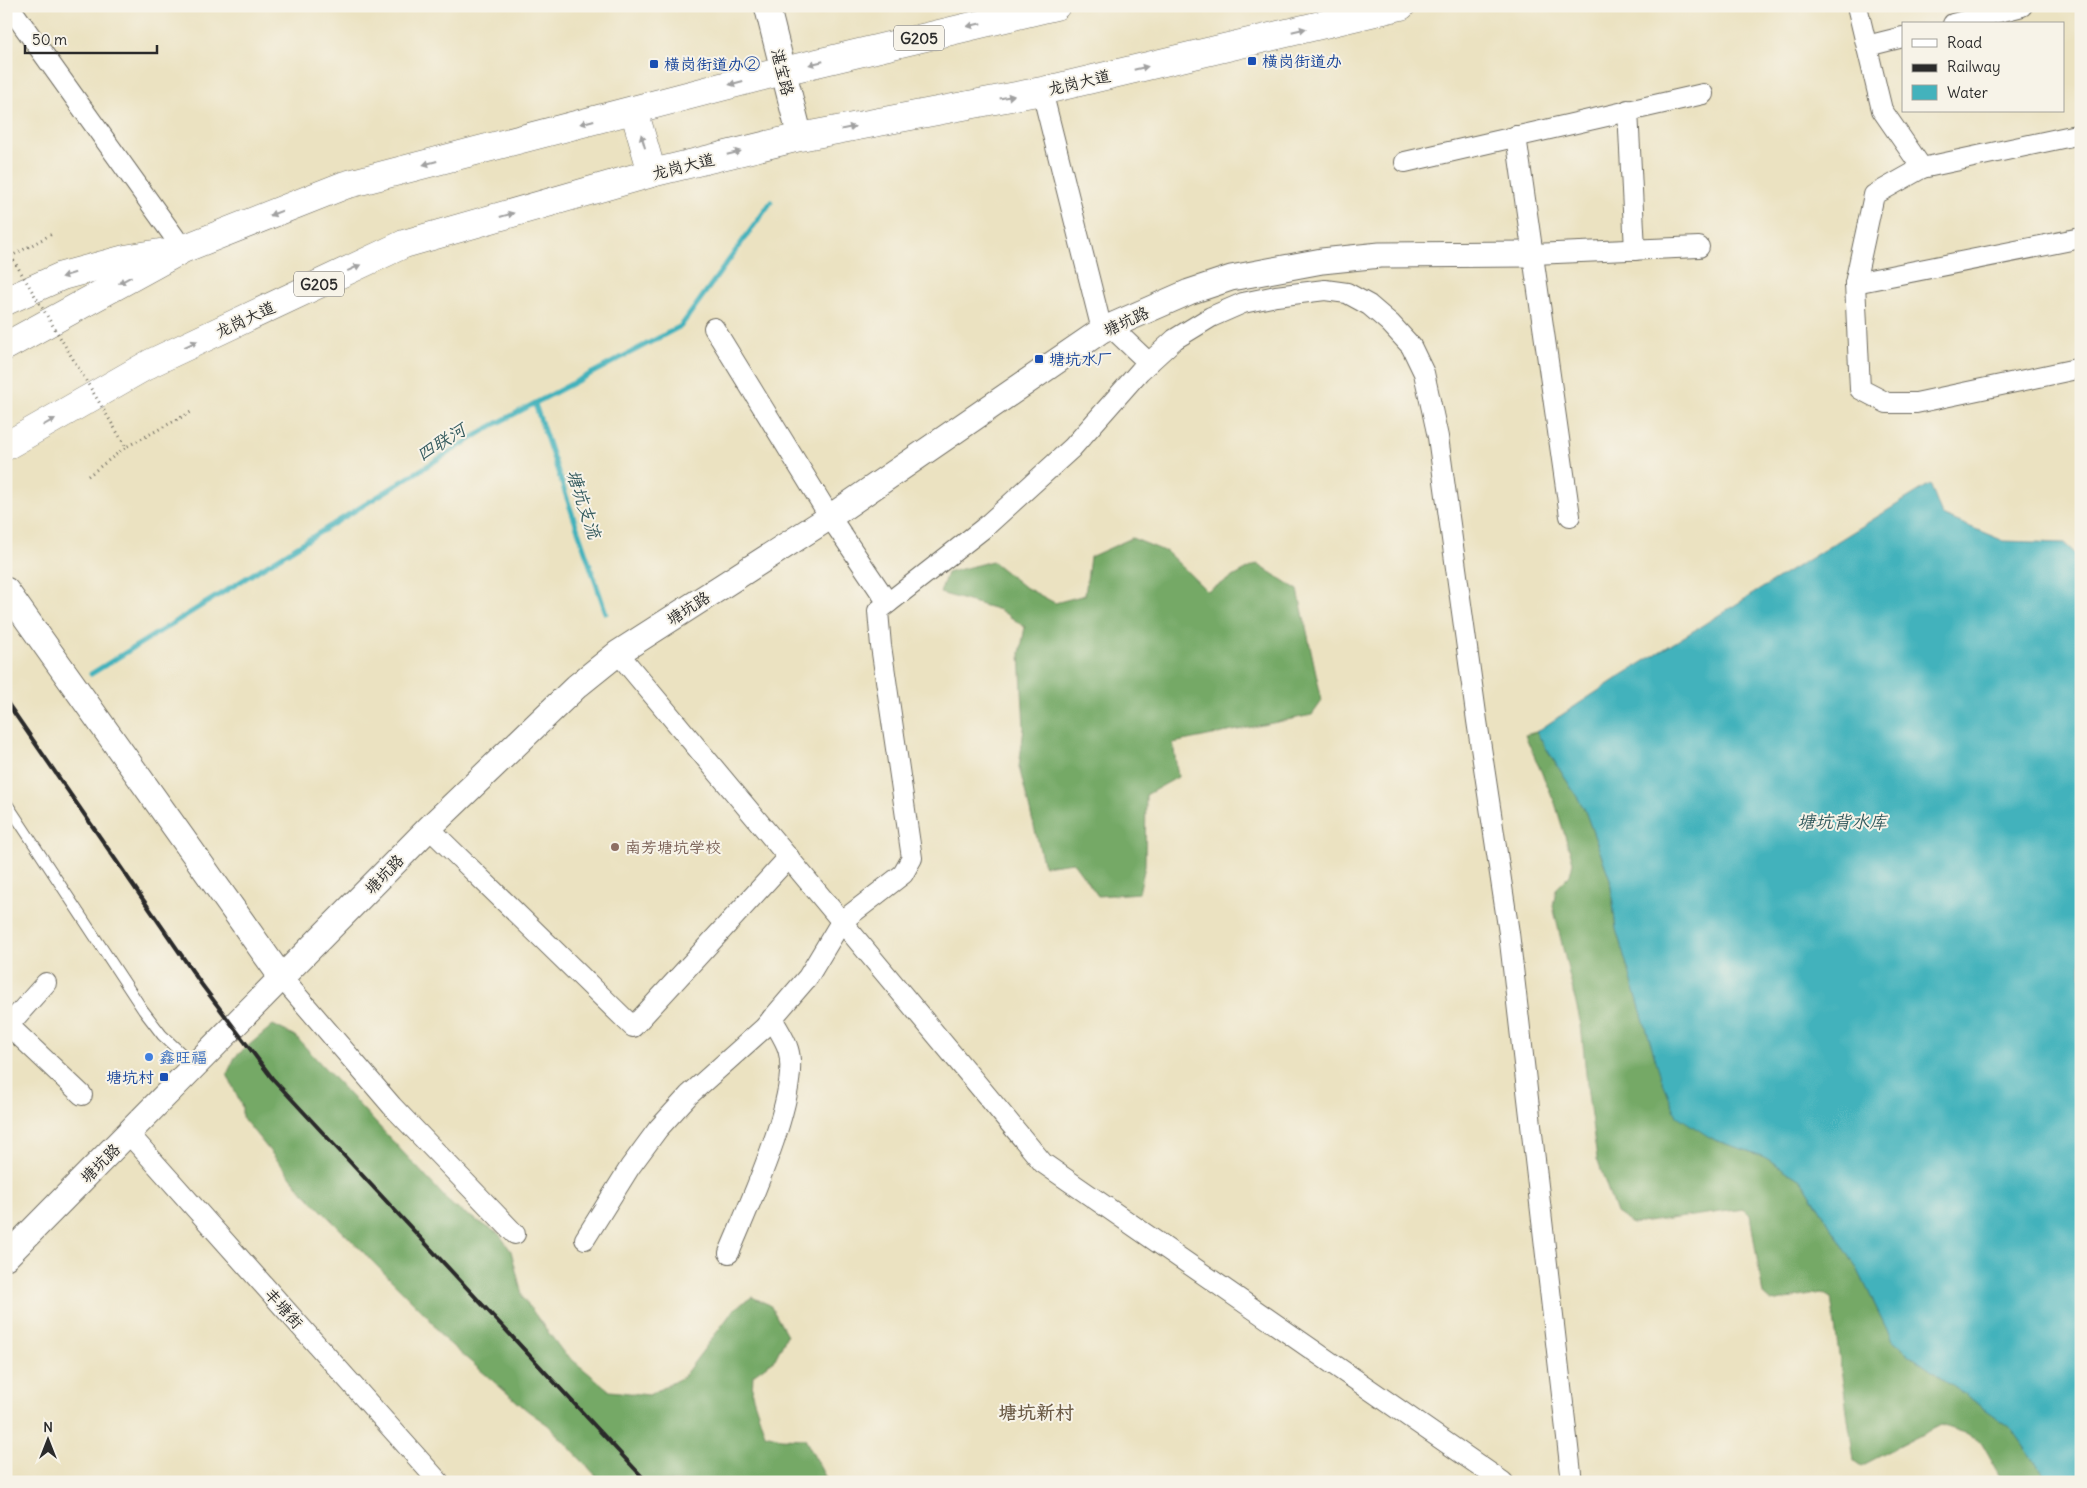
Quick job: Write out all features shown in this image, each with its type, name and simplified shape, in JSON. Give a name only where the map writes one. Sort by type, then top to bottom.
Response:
[{"type":"highway","name":"G205","points":[[6,346],[183,249],[345,186],[783,71],[1056,6]]},
{"type":"highway","name":"龙岗大道","points":[[6,446],[152,363],[404,244],[652,174],[800,137],[1042,91],[1401,6]]},
{"type":"highway","points":[[634,110],[652,174]]},
{"type":"highway","points":[[6,301],[62,276],[125,259],[183,249]]},
{"type":"street","points":[[9,6],[183,249]]},
{"type":"street","name":"湛宝路","points":[[767,6],[800,137]]},
{"type":"street","points":[[1857,6],[1882,110],[1922,168]]},
{"type":"street","points":[[1961,22],[2022,6]]},
{"type":"street","points":[[1868,46],[1902,37]]},
{"type":"street","points":[[1042,91],[1106,329],[1149,363]]},
{"type":"street","points":[[1406,162],[1703,94]]},
{"type":"street","points":[[1628,110],[1635,250]]},
{"type":"street","points":[[2077,374],[1916,403],[1886,403],[1860,389],[1855,283],[1874,195],[1922,168],[2081,134]]},
{"type":"street","points":[[1516,136],[1570,516]]},
{"type":"street","points":[[1855,283],[2081,238]]},
{"type":"street","points":[[1533,254],[1699,247]]},
{"type":"street","name":"塘坑路","points":[[6,1257],[430,828],[577,686],[618,653],[830,517],[1106,329],[1189,292],[1231,278],[1322,262],[1380,255],[1533,254]]},
{"type":"street","points":[[585,1239],[630,1167],[658,1129],[689,1095],[772,1018],[808,977],[841,922],[903,874],[912,858],[880,646],[878,611],[984,528],[1072,448],[1149,363],[1175,339],[1211,318],[1243,303],[1276,296],[1325,290],[1347,293],[1369,304],[1411,346],[1424,373],[1438,437],[1477,721],[1510,933],[1572,1482]]},
{"type":"street","points":[[714,328],[830,517],[888,603]]},
{"type":"street","points":[[6,590],[282,978],[392,1106],[515,1234]]},
{"type":"street","points":[[618,653],[1042,1163],[1503,1482]]},
{"type":"street","points":[[430,828],[632,1027],[788,857]]},
{"type":"street","points":[[46,983],[7,1026],[82,1095]]},
{"type":"street","points":[[729,1253],[779,1127],[787,1094],[791,1066],[788,1049],[772,1018]]},
{"type":"street","name":"丰塘街","points":[[129,1134],[439,1482]]},
{"type":"lane","points":[[6,802],[143,1010],[162,1035],[196,1066]]},
{"type":"path","points":[[6,259],[52,234]]},
{"type":"path","points":[[11,256],[126,447]]},
{"type":"path","points":[[88,476],[126,447],[193,411]]},
{"type":"green space","points":[[1132,538],[1167,552],[1207,591],[1257,564],[1298,590],[1322,701],[1312,715],[1173,743],[1178,777],[1146,795],[1145,866],[1139,893],[1098,896],[1073,862],[1044,866],[1019,767],[1024,728],[1020,653],[1025,627],[1000,610],[940,593],[947,573],[992,561],[1023,586],[1055,603],[1085,595],[1090,557]]},
{"type":"green space","points":[[1536,732],[1584,808],[1610,879],[1616,929],[1661,1076],[1714,1140],[1763,1156],[1802,1181],[1857,1268],[1892,1340],[1911,1356],[2009,1426],[2049,1482],[2004,1482],[1982,1443],[1964,1433],[1940,1425],[1861,1466],[1854,1461],[1831,1298],[1822,1293],[1771,1302],[1763,1295],[1750,1215],[1744,1209],[1632,1224],[1616,1213],[1597,1159],[1581,1025],[1553,906],[1556,889],[1570,875],[1573,862],[1555,803],[1525,735]]},
{"type":"green space","points":[[273,1025],[295,1036],[453,1206],[499,1234],[511,1251],[523,1298],[563,1352],[610,1391],[649,1395],[683,1377],[735,1308],[752,1297],[770,1305],[787,1335],[775,1359],[753,1375],[752,1394],[765,1434],[781,1438],[805,1439],[828,1482],[602,1482],[548,1425],[528,1411],[443,1338],[429,1318],[304,1193],[242,1117],[242,1107],[227,1074],[235,1057]]},
{"type":"water","name":"塘坑背水库","points":[[1930,484],[1942,515],[2004,541],[2064,543],[2081,559],[2081,1482],[2049,1482],[2009,1426],[1911,1356],[1892,1340],[1857,1268],[1802,1181],[1763,1156],[1714,1140],[1677,1116],[1661,1077],[1616,929],[1610,879],[1584,808],[1536,732],[1619,677]]},
{"type":"waterway","name":"四联河","points":[[91,674],[490,427],[681,326],[771,202]]},
{"type":"waterway","name":"塘坑支流","points":[[535,404],[606,613]]},
{"type":"railway","points":[[6,701],[202,985],[272,1078],[647,1482]]},
{"type":"place","name":"横岗街道办","points":[[1252,61]]},
{"type":"place","name":"横岗街道办②","points":[[654,64]]},
{"type":"place","name":"塘坑水厂","points":[[1039,359]]},
{"type":"place","name":"南芳塘坑学校","points":[[615,847]]},
{"type":"place","name":"鑫旺福","points":[[149,1057]]},
{"type":"place","name":"塘坑村","points":[[164,1077]]},
{"type":"district","name":"塘坑新村","points":[[1036,1412]]}]
